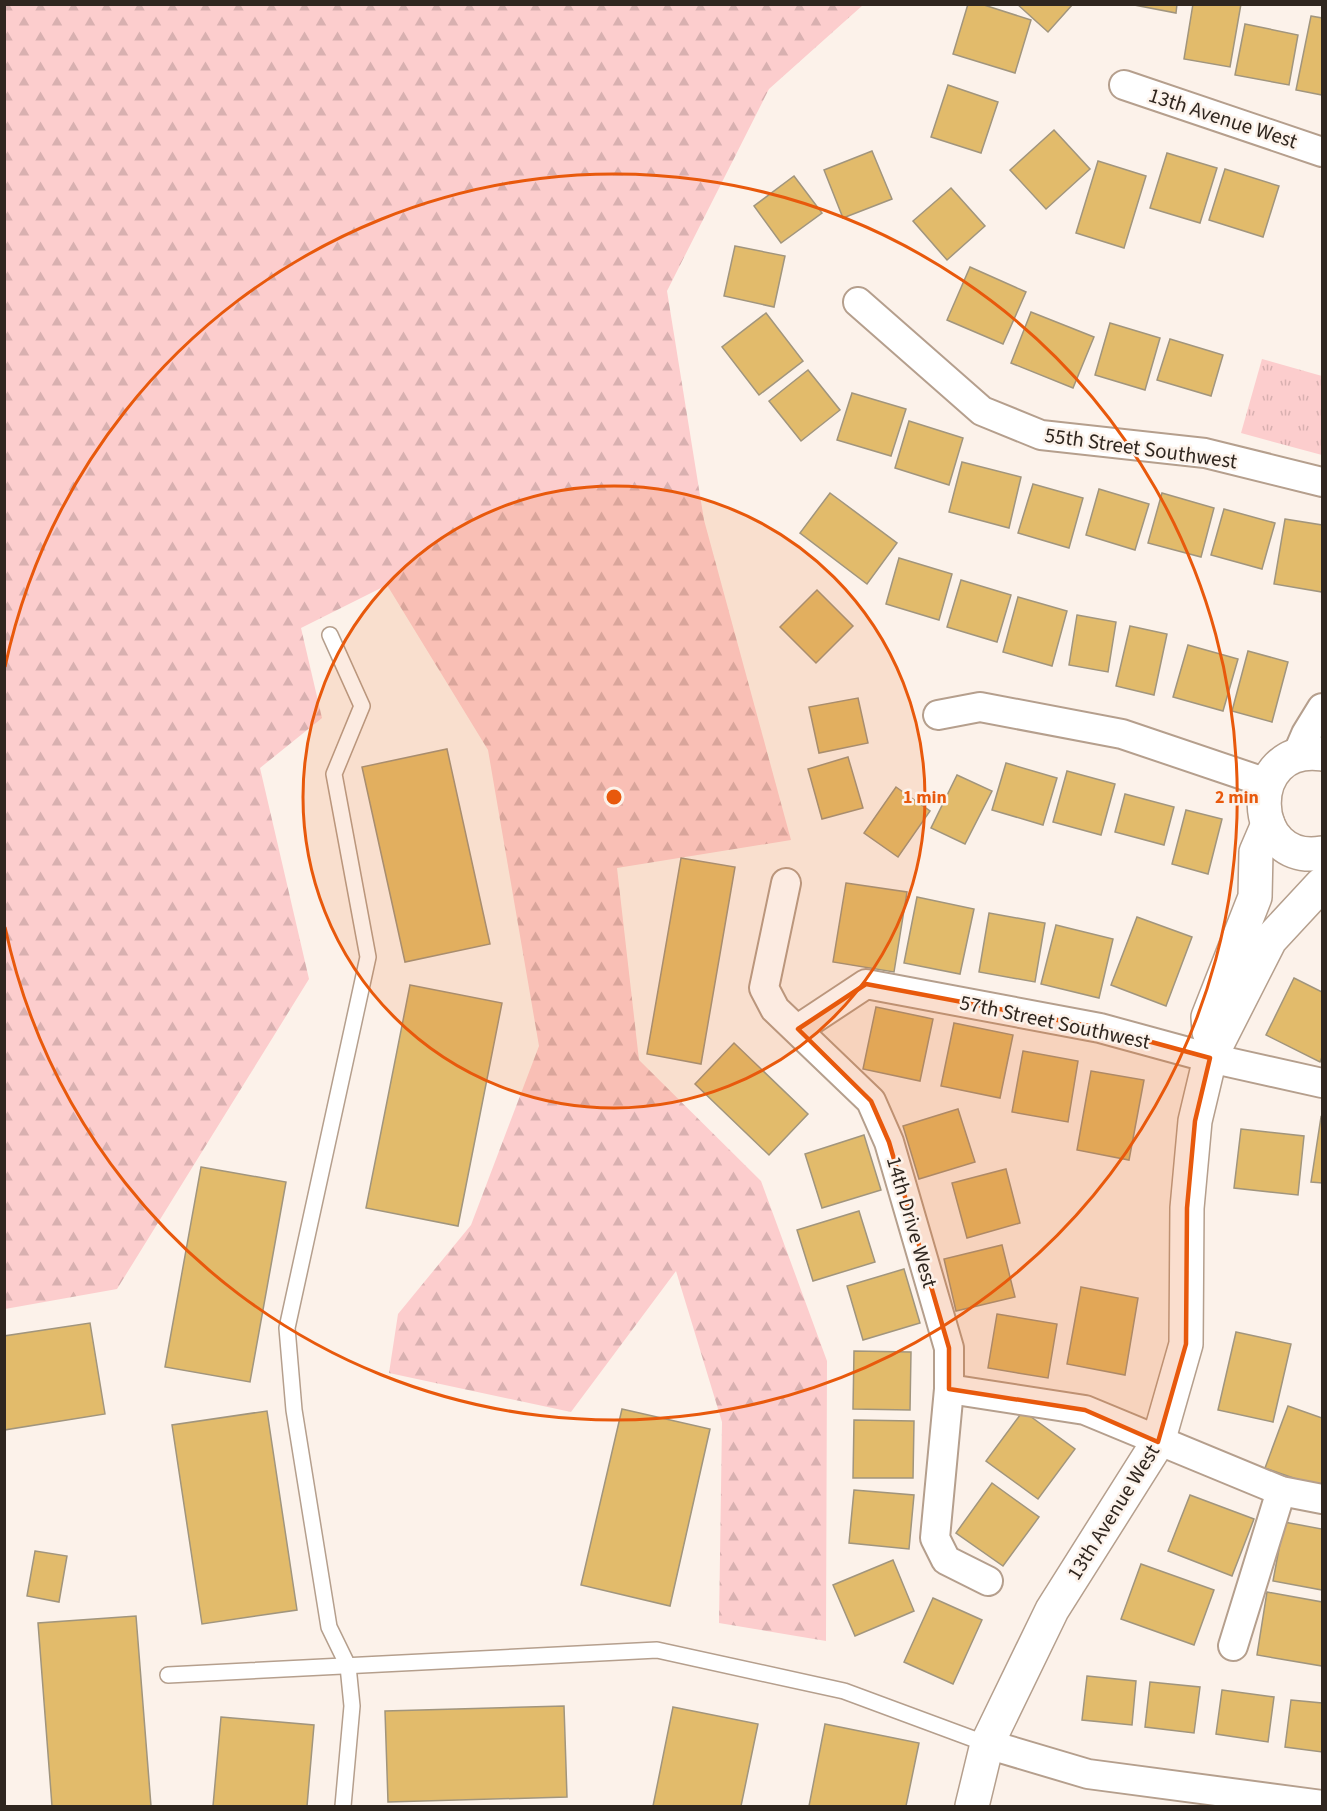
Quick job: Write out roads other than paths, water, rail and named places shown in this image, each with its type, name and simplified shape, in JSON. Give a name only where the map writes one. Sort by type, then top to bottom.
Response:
[{"type":"street","name":"13th Avenue West","points":[[1124,85],[1323,152]]},
{"type":"street","name":"55th Street Southwest","points":[[858,302],[982,411],[1041,435],[1205,453],[1323,482]]},
{"type":"street","points":[[938,715],[980,707],[1122,734],[1267,783]]},
{"type":"street","points":[[1323,708],[1306,734],[1310,754],[1277,768],[1267,783],[1263,801],[1268,824],[1282,843],[1304,853],[1323,853]]},
{"type":"street","name":"13th Avenue West","points":[[1210,1058],[1208,1017],[1255,897],[1256,852],[1268,824]]},
{"type":"street","name":"14th Drive West","points":[[786,883],[764,988],[775,1009],[871,1101],[889,1142],[949,1348],[949,1389],[934,1538],[946,1560],[987,1581]]},
{"type":"street","name":"13th Avenue West","points":[[972,1806],[987,1744],[1052,1610],[1158,1442],[1186,1344],[1188,1197],[1195,1121],[1210,1058],[1270,940],[1323,884]]},
{"type":"street","name":"57th Street Southwest","points":[[798,1029],[866,984],[1100,1028],[1210,1058],[1323,1083]]},
{"type":"street","points":[[949,1389],[1085,1410],[1281,1491],[1323,1499]]},
{"type":"street","points":[[1233,1646],[1281,1491]]},
{"type":"street","points":[[987,1744],[1088,1774],[1318,1805]]},
{"type":"lane","points":[[330,635],[362,706],[334,774],[368,957],[287,1328],[294,1410],[329,1627],[348,1666],[352,1706],[343,1806]]},
{"type":"lane","points":[[168,1674],[657,1650],[844,1691],[987,1744]]}]
